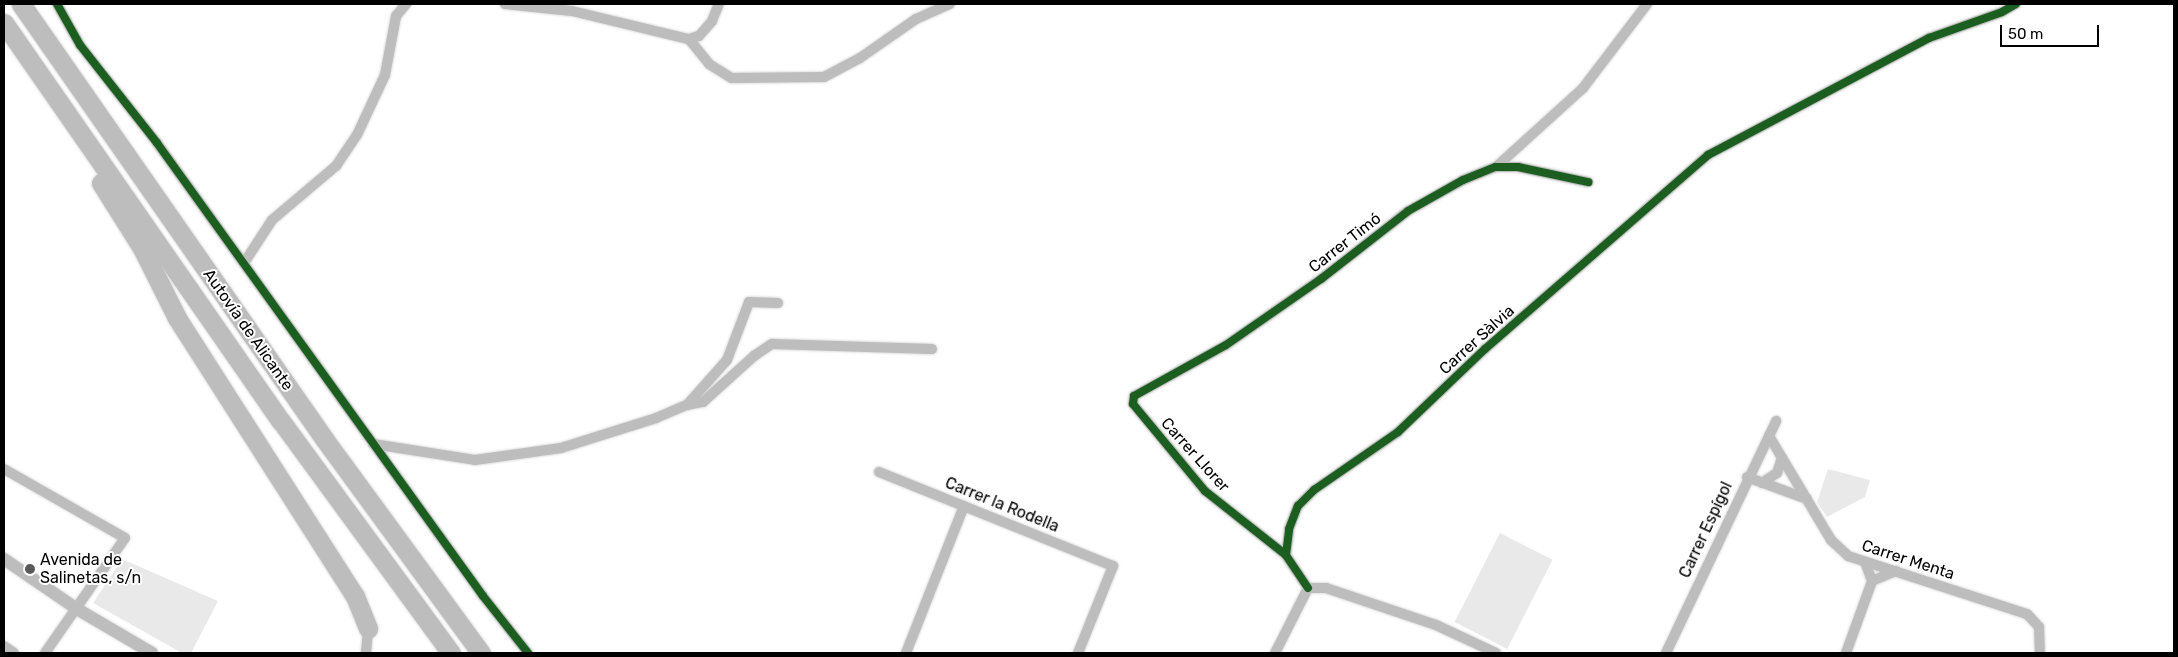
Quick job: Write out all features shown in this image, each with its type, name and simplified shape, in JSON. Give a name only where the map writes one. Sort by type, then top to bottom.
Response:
[{"type":"highway","name":"Autovía de Alicante","points":[[21,4],[325,440],[481,653]]},
{"type":"highway","name":"Autovía de Alicante","points":[[4,23],[281,421],[451,653]]},
{"type":"highway","points":[[80,131],[88,163],[142,248],[177,318],[355,596],[368,629]]},
{"type":"street","points":[[57,4],[80,45],[157,143],[373,444],[528,653]]},
{"type":"street","points":[[244,263],[272,220],[336,166],[357,135],[385,74],[396,16],[406,4]]},
{"type":"street","points":[[505,4],[572,12],[688,39],[699,36],[712,21],[719,4]]},
{"type":"street","points":[[688,39],[709,64],[731,78],[824,77],[860,58],[916,19],[950,4]]},
{"type":"street","points":[[1496,167],[1583,88],[1648,4]]},
{"type":"street","name":"Carrer Sàlvia","points":[[1286,555],[1289,529],[1298,506],[1314,490],[1398,432],[1485,349],[1708,155],[1929,38],[2002,12],[2016,4]]},
{"type":"street","name":"Carrer Timó","points":[[1134,396],[1226,345],[1321,279],[1408,211],[1463,180],[1496,167],[1518,166],[1588,182]]},
{"type":"street","points":[[687,405],[727,360],[749,302],[778,303]]},
{"type":"street","points":[[373,444],[476,460],[561,448],[656,418],[687,405],[703,402],[754,356],[772,344],[932,349]]},
{"type":"street","name":"Carrer Llorer","points":[[1134,396],[1133,404],[1205,491],[1286,555],[1308,588]]},
{"type":"street","name":"Carrer Espígol","points":[[1666,653],[1747,478],[1776,421]]},
{"type":"street","name":"Carrer Menta","points":[[1769,436],[1831,540],[1848,556],[2027,614],[2038,627],[2040,653]]},
{"type":"street","points":[[1762,483],[1777,473],[1782,458]]},
{"type":"street","points":[[4,469],[124,538],[45,653]]},
{"type":"street","name":"Carrer la Rodella","points":[[879,472],[1114,566],[1078,653]]},
{"type":"street","points":[[1747,478],[1806,499]]},
{"type":"street","points":[[906,653],[964,506]]},
{"type":"street","points":[[4,558],[77,609],[152,653]]},
{"type":"street","points":[[1846,653],[1872,581],[1865,562]]},
{"type":"street","points":[[1872,581],[1896,571]]},
{"type":"street","points":[[1275,653],[1308,588],[1326,588],[1436,625],[1496,653]]},
{"type":"street","points":[[366,653],[368,629]]},
{"type":"street","points":[[4,646],[14,653]]},
{"type":"shaded area","points":[[1828,469],[1870,480],[1865,497],[1827,517],[1817,502]]},
{"type":"shaded area","points":[[1500,533],[1553,560],[1507,649],[1455,622]]},
{"type":"shaded area","points":[[122,559],[218,601],[191,653],[182,653],[93,603]]},
{"type":"cycle path","points":[[57,4],[80,45],[157,143],[483,596],[528,653]]},
{"type":"cycle path","points":[[1286,555],[1289,529],[1298,506],[1314,490],[1398,432],[1485,349],[1708,155],[1929,38],[2002,12],[2016,4]]},
{"type":"cycle path","points":[[1308,588],[1286,555],[1205,491],[1133,404],[1134,396],[1226,345],[1321,279],[1408,211],[1463,180],[1496,167],[1518,167],[1588,182]]},
{"type":"place","name":"Avenida de Salinetas, s/n","points":[[30,569]]}]
